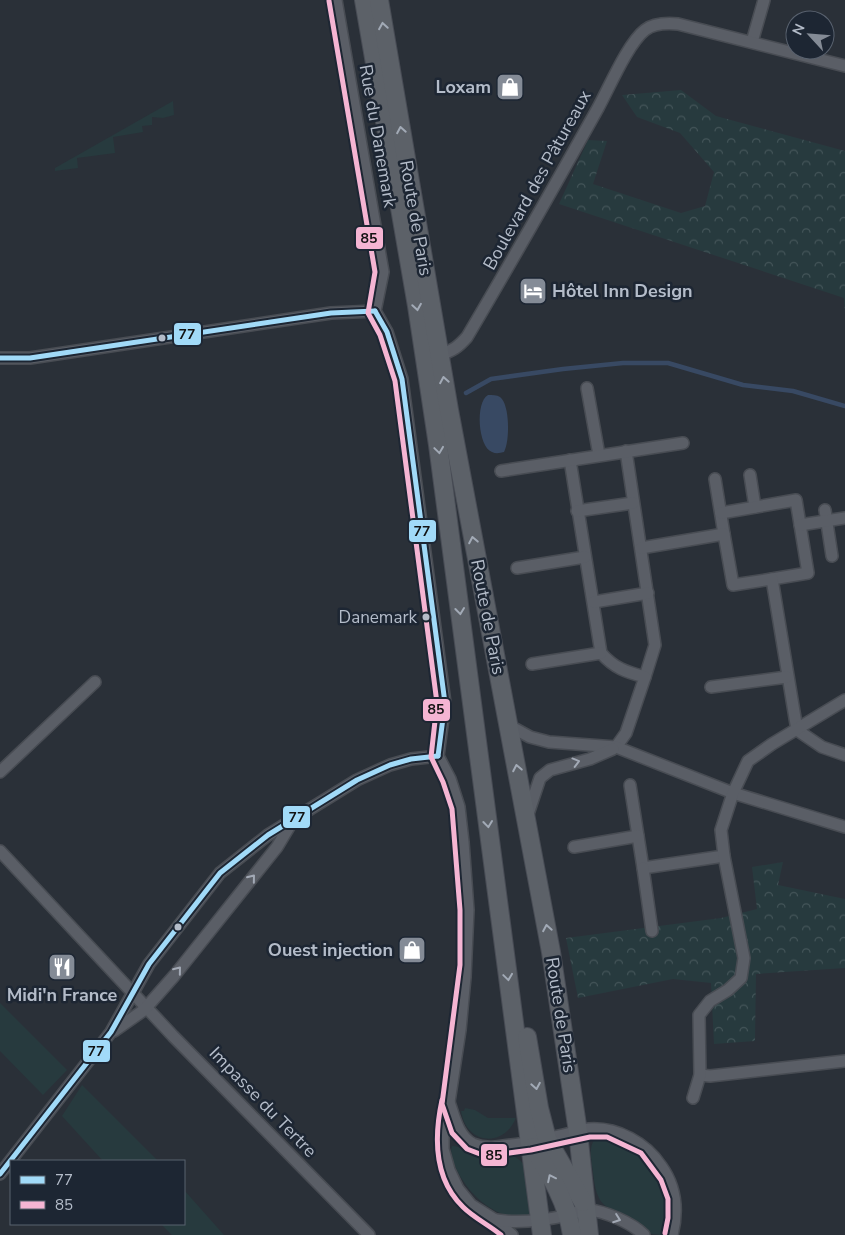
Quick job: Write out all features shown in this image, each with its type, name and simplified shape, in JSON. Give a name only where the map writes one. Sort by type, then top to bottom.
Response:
[{"type":"main road","name":"Route de Paris","points":[[364,0],[417,306],[438,445],[540,1227]]},
{"type":"main road","name":"Route de Paris","points":[[379,0],[440,354],[559,998],[578,1132],[589,1235]]},
{"type":"main road","points":[[515,1029],[527,1033],[540,1113],[547,1139],[587,1209]]},
{"type":"main road","points":[[530,1143],[547,1169],[569,1215],[572,1235]]},
{"type":"street","name":"Rue du Danemark","points":[[336,0],[383,272],[375,311]]},
{"type":"street","points":[[764,0],[752,42],[845,66]]},
{"type":"street","name":"Boulevard des Pâtureaux","points":[[440,354],[459,347],[468,337],[636,39],[645,30],[665,23],[687,26],[752,42]]},
{"type":"street","points":[[0,358],[30,358],[331,314],[375,311],[387,332],[402,380],[445,703],[438,756],[450,779],[459,807],[468,910],[467,965],[460,1030],[449,1102],[443,1126],[443,1149],[449,1170],[458,1189],[471,1205],[495,1220],[512,1235]]},
{"type":"street","points":[[587,388],[599,455]]},
{"type":"street","points":[[501,470],[683,442]]},
{"type":"street","points":[[526,819],[540,778],[550,770],[590,759],[616,747],[626,733],[655,644],[626,451]]},
{"type":"street","points":[[570,460],[601,653],[611,664],[627,672],[645,677]]},
{"type":"street","points":[[750,475],[755,507]]},
{"type":"street","points":[[715,479],[720,513],[733,584],[808,573],[796,500],[720,513]]},
{"type":"street","points":[[577,511],[633,503]]},
{"type":"street","points":[[800,525],[826,515],[845,518]]},
{"type":"street","points":[[826,515],[832,556]]},
{"type":"street","points":[[641,548],[724,534]]},
{"type":"street","points":[[517,568],[585,557]]},
{"type":"street","points":[[772,579],[796,730],[822,747],[845,755]]},
{"type":"street","points":[[594,602],[648,593]]},
{"type":"street","points":[[532,664],[601,653]]},
{"type":"street","points":[[711,687],[787,677]]},
{"type":"street","points":[[0,772],[95,682]]},
{"type":"street","points":[[693,1098],[700,1075],[699,1015],[710,1001],[728,990],[741,978],[744,958],[720,830],[733,793],[748,761],[772,744],[845,700]]},
{"type":"street","points":[[508,724],[530,737],[549,742],[616,747],[733,793],[845,827]]},
{"type":"street","points":[[11,1160],[111,1032],[149,964],[172,932],[220,873],[268,835],[362,777],[390,765],[411,759],[438,756]]},
{"type":"street","points":[[630,785],[652,931]]},
{"type":"street","points":[[111,1032],[146,1007],[174,976],[277,847],[293,820]]},
{"type":"street","points":[[574,847],[638,836]]},
{"type":"street","name":"Impasse du Tertre","points":[[0,851],[146,1007],[369,1235]]},
{"type":"street","points":[[643,868],[724,856]]},
{"type":"street","points":[[700,1075],[710,1076],[845,1061]]},
{"type":"street","points":[[449,1102],[458,1129],[471,1143],[482,1147],[494,1148],[530,1143],[589,1129],[609,1130],[646,1148],[668,1176],[675,1198],[676,1218],[672,1235]]},
{"type":"street","points":[[0,1174],[10,1161]]},
{"type":"street","points":[[495,1220],[540,1227],[587,1209],[621,1219],[637,1228],[644,1235]]},
{"type":"green space","points":[[681,90],[716,116],[845,151],[845,313],[844,298],[559,204],[588,140],[607,141],[593,184],[681,213],[705,206],[714,172],[680,133],[637,117],[622,95]]},
{"type":"green space","points":[[173,101],[174,115],[163,118],[152,117],[152,125],[142,126],[143,132],[113,137],[115,153],[77,158],[78,168],[55,171],[55,168]]},
{"type":"green space","points":[[783,862],[778,885],[845,899],[845,968],[756,974],[755,1041],[714,1044],[711,983],[673,979],[578,998],[566,938],[721,918],[757,909],[752,867]]},
{"type":"green space","points":[[0,1003],[67,1070],[43,1095],[0,1051]]},
{"type":"green space","points":[[82,1085],[157,1160],[102,1160],[62,1116]]},
{"type":"green space","points":[[465,1108],[475,1110],[488,1118],[516,1118],[503,1135],[486,1138],[477,1136],[464,1122],[461,1111],[464,1111]]},
{"type":"green space","points":[[601,1139],[618,1142],[633,1149],[646,1159],[656,1172],[663,1186],[667,1202],[666,1219],[661,1235],[651,1234],[633,1219],[608,1208],[600,1200],[594,1183],[591,1146],[594,1140]]},
{"type":"green space","points":[[452,1146],[459,1147],[478,1156],[505,1155],[517,1158],[526,1170],[531,1215],[516,1216],[504,1214],[492,1209],[478,1198],[466,1185],[456,1169],[451,1150]]},
{"type":"green space","points":[[185,1191],[224,1235],[172,1235],[162,1225],[185,1225]]},
{"type":"water","points":[[488,395],[500,397],[506,407],[508,423],[507,440],[504,452],[500,453],[492,452],[487,448],[481,434],[481,406]]},
{"type":"waterway","points":[[466,393],[491,379],[623,363],[668,363],[743,385],[793,391],[845,406]]},
{"type":"transit line","name":"85","points":[[329,1],[375,272],[368,313],[380,335],[395,381],[437,703],[431,757],[443,782],[452,809],[460,910],[460,965],[442,1104],[452,1133],[467,1149],[480,1154],[494,1155],[531,1150],[590,1137],[607,1137],[641,1153],[661,1180],[668,1199],[668,1218],[665,1233]]},
{"type":"transit line","name":"77","points":[[375,311],[387,332],[402,379],[445,703],[438,756]]},
{"type":"transit line","name":"77","points":[[0,358],[30,358],[331,313],[375,311]]},
{"type":"transit line","name":"77","points":[[11,1160],[111,1032],[149,964],[220,873],[268,835],[357,780],[390,765],[411,759],[438,756]]},
{"type":"transit line","name":"85","points":[[442,1100],[437,1143],[446,1184],[453,1196],[463,1207],[501,1235]]},
{"type":"transit line","name":"77","points":[[0,1174],[10,1161]]},
{"type":"place","name":"Loxam","points":[[510,87]]},
{"type":"place","name":"Hôtel Inn Design","points":[[533,291]]},
{"type":"place","name":"Danemark","points":[[426,617]]},
{"type":"place","name":"Ouest injection","points":[[412,950]]},
{"type":"place","name":"Midi'n France","points":[[62,967]]}]
